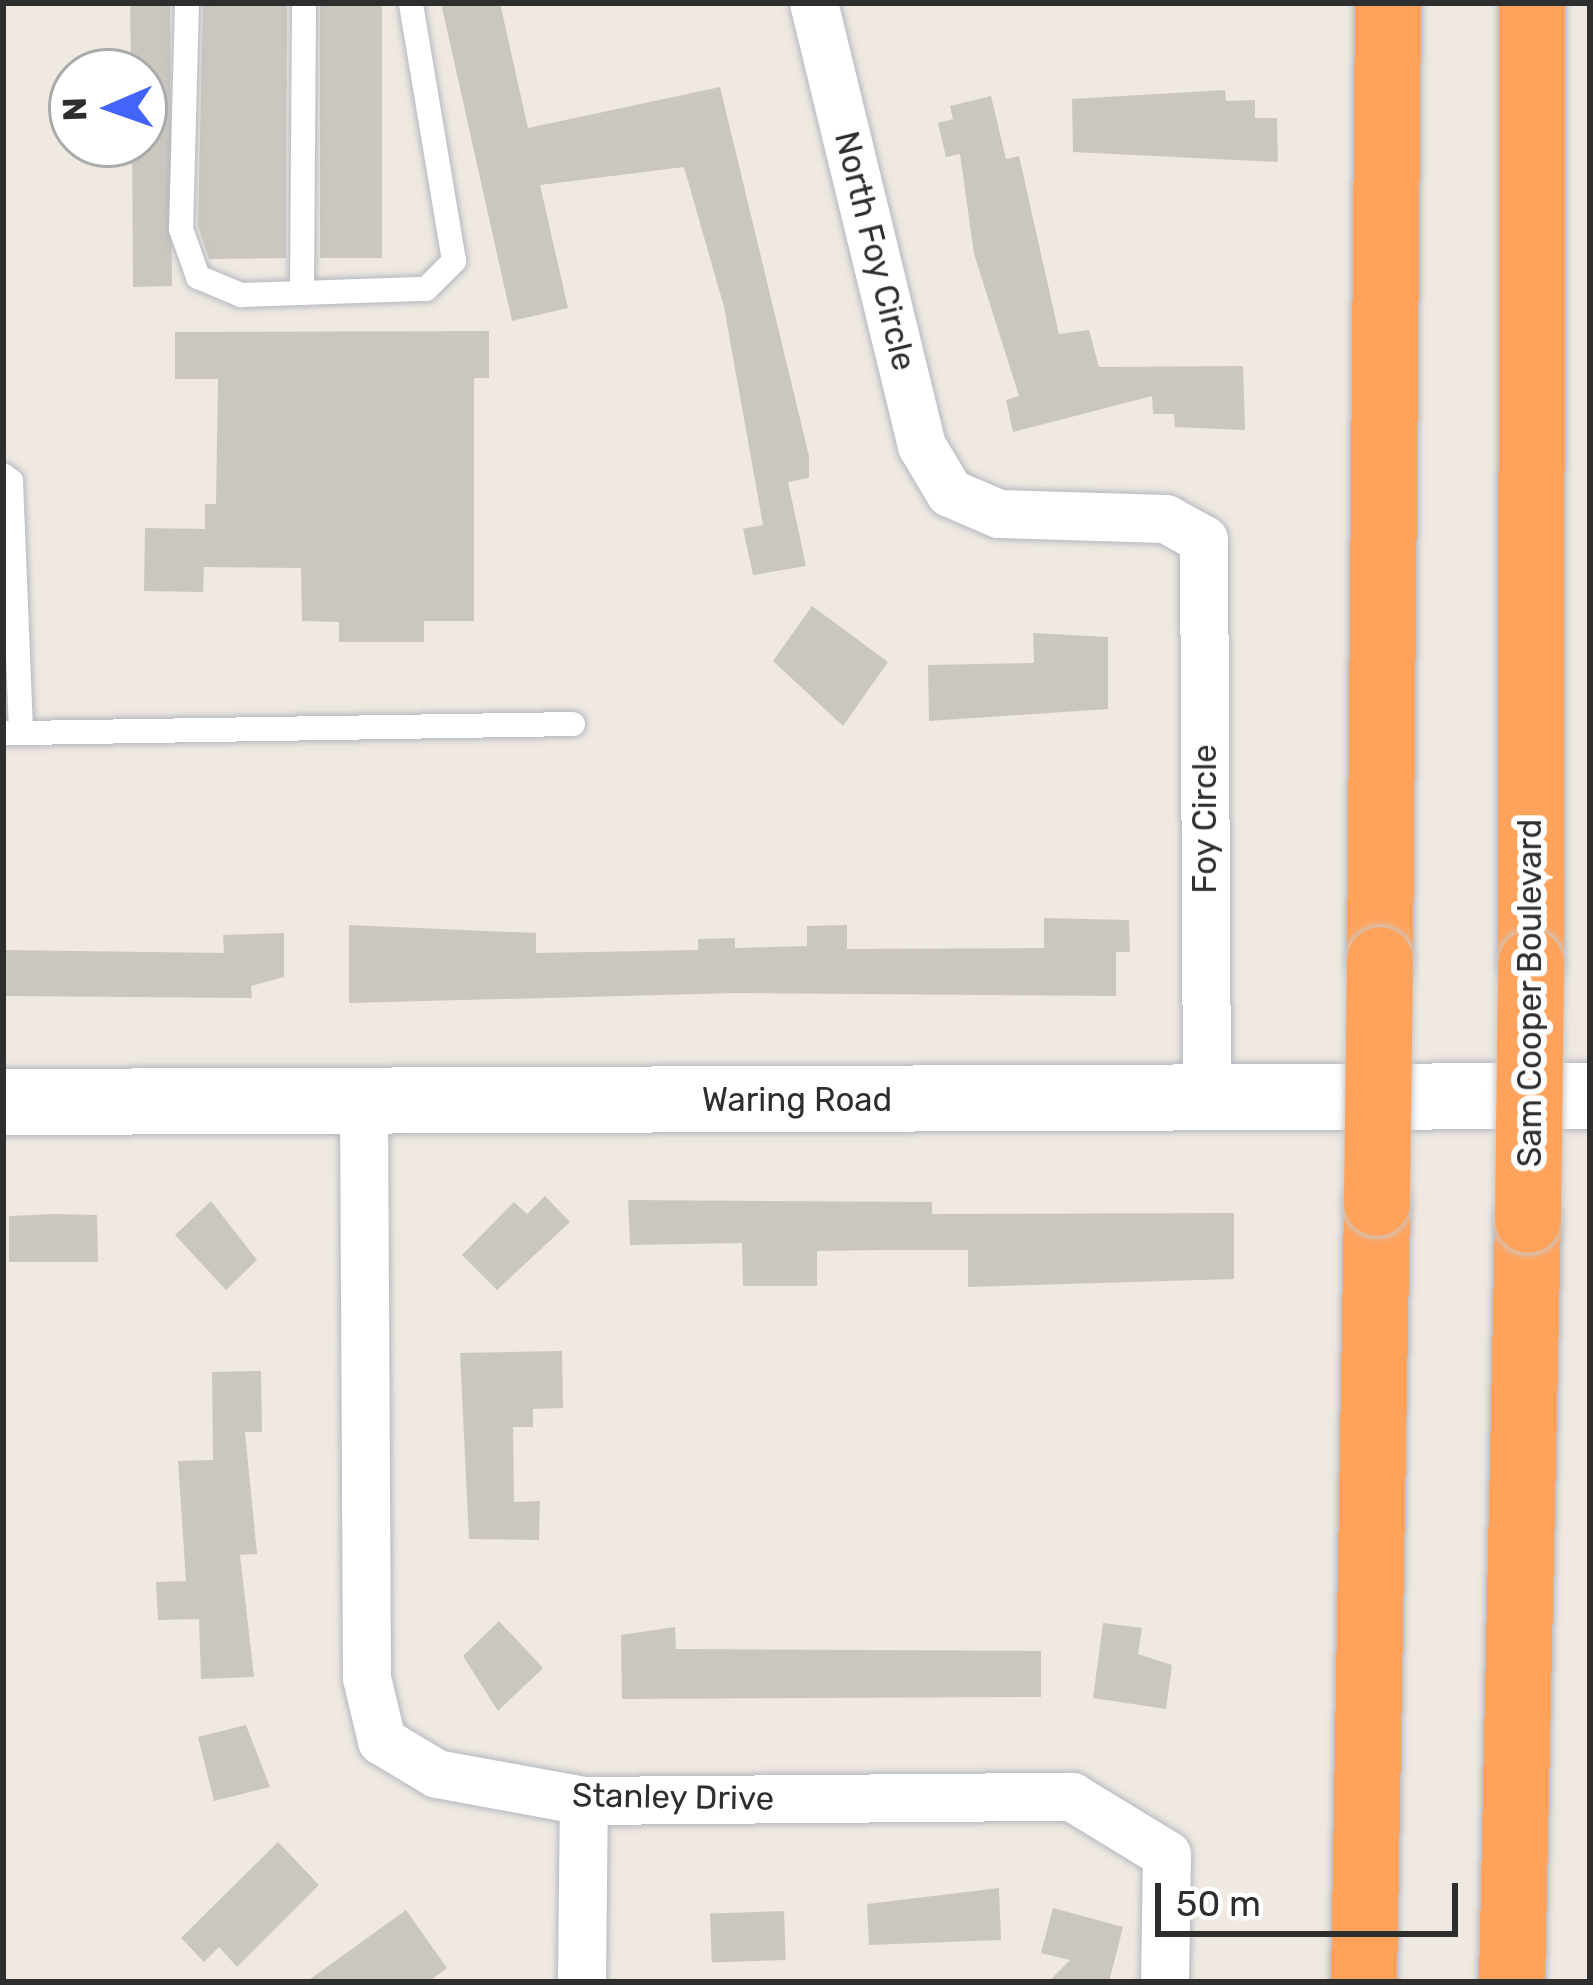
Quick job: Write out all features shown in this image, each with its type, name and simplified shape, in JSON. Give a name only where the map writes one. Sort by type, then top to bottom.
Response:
[{"type":"highway","points":[[1364,1982],[1388,3]]},
{"type":"highway","name":"Sam Cooper Boulevard","points":[[1512,1982],[1531,963],[1532,3]]},
{"type":"main road","name":"Waring Road","points":[[3,1102],[1590,1096]]},
{"type":"street","name":"North Foy Circle","points":[[814,3],[922,446],[950,493],[999,514],[1166,519],[1204,539]]},
{"type":"street","name":"Foy Circle","points":[[1204,539],[1207,1098]]},
{"type":"street","name":"Stanley Drive","points":[[364,1102],[367,1678],[382,1741],[436,1774],[584,1801],[1072,1797],[1167,1855],[1165,1982]]},
{"type":"street","points":[[582,1982],[584,1801]]},
{"type":"lane","points":[[187,3],[181,229],[197,277],[241,296],[426,289],[454,261],[411,3]]},
{"type":"lane","points":[[302,293],[304,3]]},
{"type":"lane","points":[[3,475],[11,481],[12,733],[573,724]]},
{"type":"building","points":[[130,3],[170,3],[172,286],[133,287],[132,168],[168,168],[168,48],[131,48]]},
{"type":"building","points":[[203,3],[287,3],[286,258],[209,259],[198,226]]},
{"type":"building","points":[[320,3],[382,3],[382,258],[320,258]]},
{"type":"building","points":[[441,3],[500,3],[528,128],[720,87],[809,456],[809,478],[788,482],[806,566],[753,575],[743,529],[763,525],[724,307],[684,167],[540,185],[568,308],[512,321]]},
{"type":"building","points":[[1225,90],[1226,101],[1255,100],[1255,118],[1277,118],[1278,162],[1073,152],[1072,99]]},
{"type":"building","points":[[991,96],[1006,159],[1019,156],[1059,334],[1089,330],[1099,367],[1243,366],[1245,430],[1175,427],[1174,414],[1153,414],[1152,396],[1013,432],[1006,400],[1019,396],[974,254],[960,154],[946,157],[938,123],[953,119],[950,106]]},
{"type":"building","points":[[489,331],[489,378],[474,378],[474,621],[424,621],[424,642],[339,642],[339,622],[302,621],[301,568],[204,567],[203,592],[144,591],[145,528],[205,529],[205,504],[216,504],[218,379],[175,379],[175,332]]},
{"type":"building","points":[[812,606],[888,662],[843,726],[773,661]]},
{"type":"building","points":[[1033,633],[1108,637],[1108,709],[929,721],[928,665],[1034,663]]},
{"type":"building","points":[[1044,918],[1129,920],[1130,952],[1116,952],[1116,996],[736,993],[349,1003],[349,925],[536,933],[536,953],[698,950],[698,939],[735,938],[735,948],[807,946],[807,926],[847,925],[847,949],[1044,948]]},
{"type":"building","points":[[284,933],[284,977],[251,986],[252,998],[3,996],[3,950],[224,953],[223,935]]},
{"type":"building","points":[[545,1196],[570,1222],[497,1290],[462,1255],[514,1202],[527,1214]]},
{"type":"building","points":[[628,1200],[932,1202],[932,1214],[1234,1213],[1234,1279],[968,1287],[968,1250],[879,1250],[817,1251],[817,1286],[743,1286],[742,1243],[630,1245]]},
{"type":"building","points":[[211,1201],[257,1260],[226,1290],[175,1235]]},
{"type":"building","points":[[97,1215],[98,1262],[9,1262],[9,1216]]},
{"type":"building","points":[[562,1351],[563,1408],[533,1409],[533,1427],[513,1427],[514,1502],[540,1501],[539,1540],[469,1539],[460,1353]]},
{"type":"building","points":[[261,1371],[262,1432],[245,1432],[257,1554],[240,1555],[254,1677],[201,1679],[199,1619],[158,1620],[156,1582],[186,1581],[178,1461],[213,1460],[212,1372]]},
{"type":"building","points":[[499,1621],[543,1668],[498,1711],[463,1656]]},
{"type":"building","points":[[1103,1623],[1142,1628],[1138,1654],[1172,1665],[1166,1709],[1093,1698]]},
{"type":"building","points":[[675,1627],[676,1649],[1041,1651],[1041,1697],[622,1699],[621,1635]]},
{"type":"building","points":[[246,1725],[270,1787],[214,1801],[198,1737]]},
{"type":"building","points":[[278,1842],[319,1885],[237,1967],[219,1947],[204,1962],[181,1938]]},
{"type":"building","points":[[999,1888],[1001,1940],[869,1945],[867,1904]]},
{"type":"building","points":[[1053,1908],[1123,1927],[1109,1982],[1048,1982],[1070,1960],[1041,1953]]},
{"type":"building","points":[[406,1910],[447,1968],[428,1982],[306,1982]]},
{"type":"building","points":[[784,1911],[786,1960],[712,1963],[710,1914]]}]
